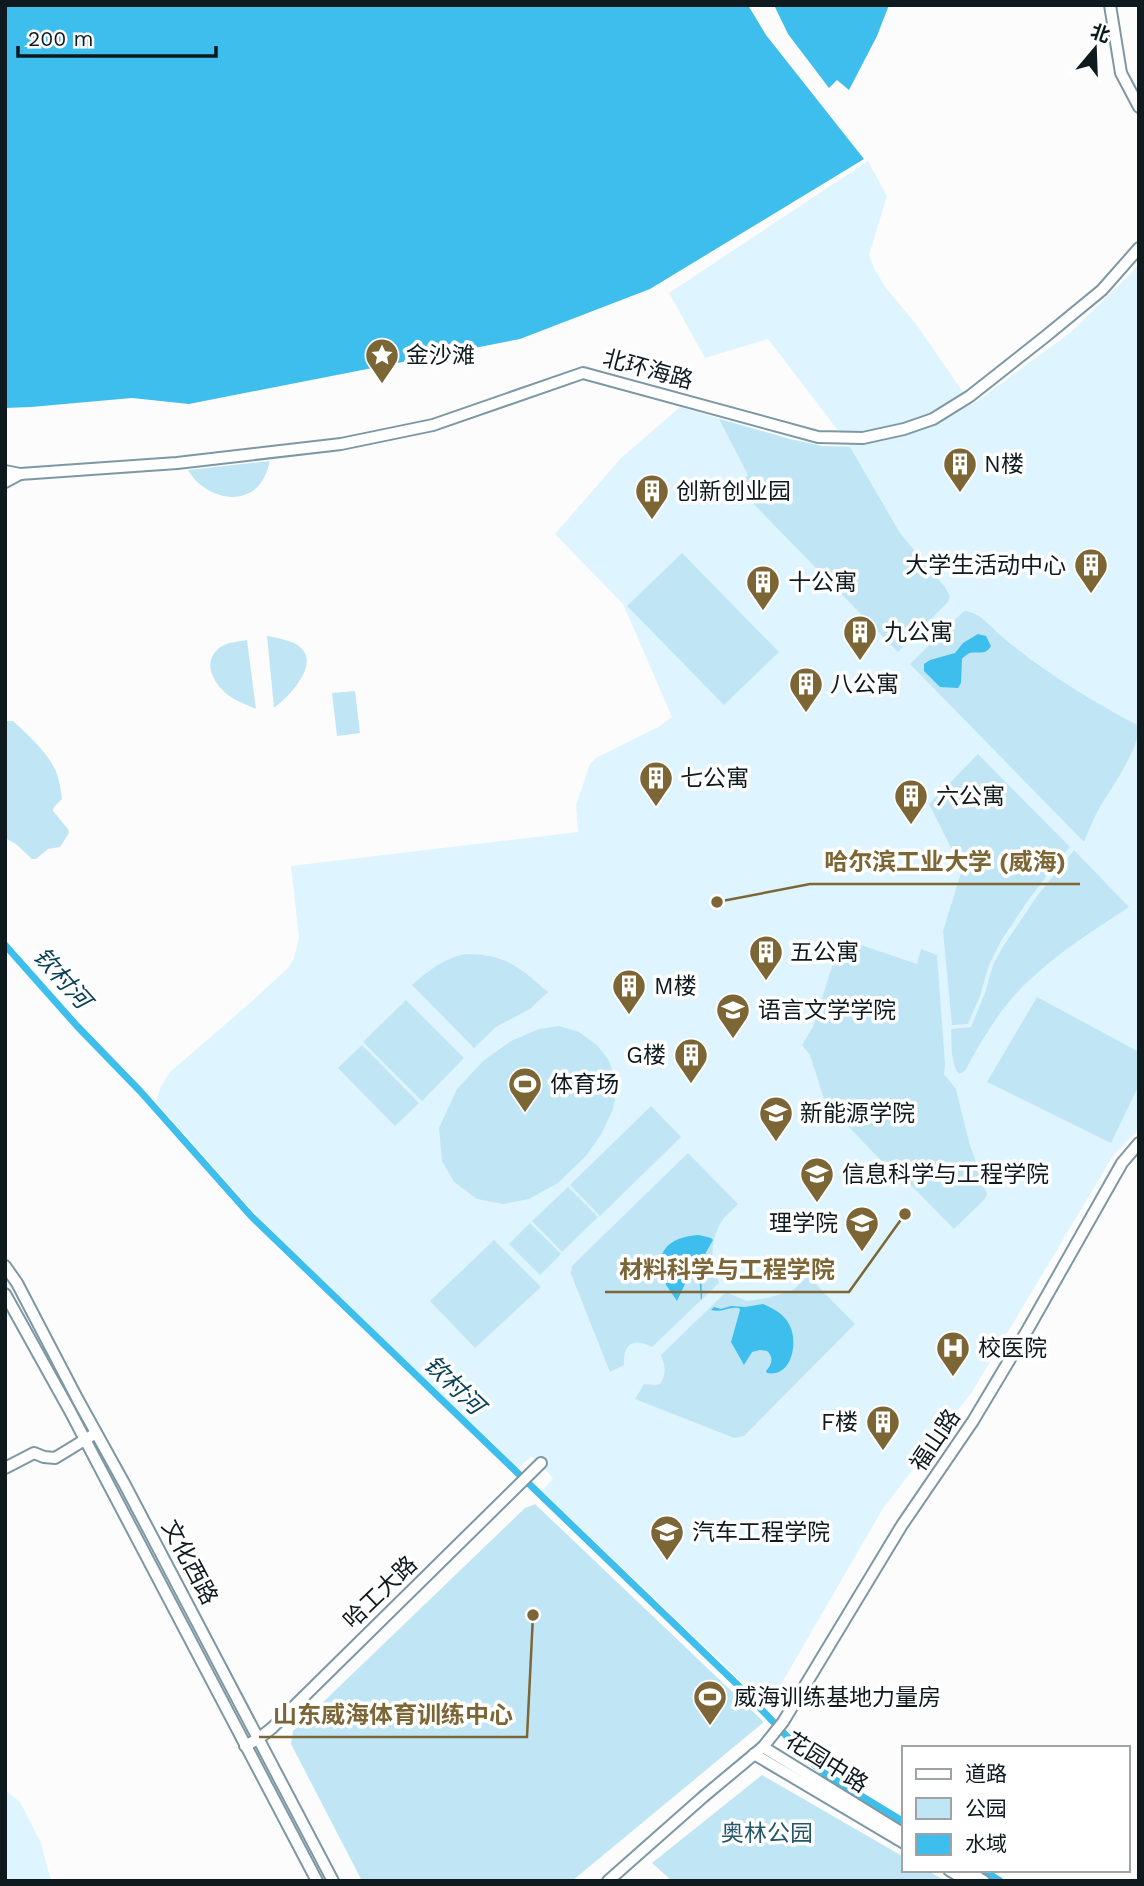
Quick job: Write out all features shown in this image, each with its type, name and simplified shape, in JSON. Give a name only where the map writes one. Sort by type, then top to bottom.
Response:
[{"type":"main road","points":[[1110,5],[1121,72],[1139,107]]},
{"type":"main road","name":"北环海路","points":[[5,471],[20,474],[177,463],[341,444],[433,425],[583,373],[818,437],[863,438],[933,419],[970,396],[1102,290],[1139,248]]},
{"type":"main road","points":[[5,482],[20,474]]},
{"type":"main road","name":"福山路","points":[[759,1751],[783,1722],[902,1525],[973,1421],[1122,1163],[1139,1143]]},
{"type":"main road","name":"文化西路","points":[[5,1266],[332,1881]]},
{"type":"main road","name":"文化西路","points":[[5,1294],[317,1881]]},
{"type":"main road","points":[[5,1468],[34,1452],[55,1458],[96,1433]]},
{"type":"main road","name":"哈工大路","points":[[245,1746],[272,1728],[541,1463]]},
{"type":"main road","points":[[608,1881],[759,1751],[902,1842]]},
{"type":"main road","name":"花园中路","points":[[759,1751],[902,1833]]},
{"type":"shaded area","points":[[868,161],[887,196],[869,255],[875,270],[972,405],[1071,332],[1139,263],[1139,1130],[1113,1156],[972,1392],[882,1510],[768,1707],[542,1491],[553,1478],[532,1456],[517,1469],[263,1223],[156,1102],[161,1086],[170,1072],[289,967],[299,938],[291,866],[578,832],[576,805],[590,764],[596,758],[660,726],[672,717],[623,604],[555,534],[621,458],[680,407],[790,439],[822,446],[850,446],[768,339],[705,358],[669,293]]},
{"type":"shaded area","points":[[5,1790],[20,1802],[41,1843],[51,1881],[5,1881]]},
{"type":"green space","points":[[719,419],[822,446],[850,447],[900,533],[945,587],[950,597],[898,652],[736,486],[748,475]]},
{"type":"green space","points":[[270,461],[257,487],[236,497],[227,497],[208,490],[193,478],[188,470]]},
{"type":"green space","points":[[682,553],[779,652],[724,705],[627,606]]},
{"type":"green space","points":[[964,611],[979,616],[1015,648],[1067,684],[1139,726],[1131,755],[1098,811],[1084,842],[910,664]]},
{"type":"green space","points":[[267,636],[297,645],[305,654],[307,662],[305,671],[294,689],[274,708]]},
{"type":"green space","points":[[247,640],[256,709],[226,693],[216,682],[210,662],[220,647]]},
{"type":"green space","points":[[355,691],[360,733],[337,736],[332,693]]},
{"type":"green space","points":[[5,721],[13,721],[39,747],[55,769],[59,782],[62,799],[53,811],[69,833],[60,847],[48,849],[36,859],[32,859],[5,838]]},
{"type":"green space","points":[[978,754],[1070,847],[1027,902],[1001,941],[989,965],[968,1024],[952,1025],[943,931],[961,873],[929,804]]},
{"type":"green space","points":[[1074,850],[1129,907],[1068,948],[1023,986],[995,1020],[965,1071],[959,1074],[953,1058],[951,1029],[971,1027],[993,965],[1002,948],[1037,896]]},
{"type":"green space","points":[[841,938],[917,964],[921,949],[937,955],[944,1074],[956,1089],[969,1142],[987,1194],[954,1229],[901,1175],[898,1177],[891,1171],[825,1102],[810,1055],[802,1045],[813,1027]]},
{"type":"green space","points":[[465,954],[501,959],[529,976],[548,992],[530,1009],[496,1027],[474,1048],[412,985],[437,966]]},
{"type":"green space","points":[[1037,997],[1139,1052],[1139,1085],[1111,1143],[987,1082]]},
{"type":"green space","points":[[406,1000],[464,1058],[422,1101],[363,1042]]},
{"type":"green space","points":[[559,1026],[579,1032],[597,1045],[608,1059],[618,1084],[613,1109],[602,1133],[586,1156],[558,1183],[529,1199],[503,1204],[477,1199],[454,1182],[442,1161],[439,1128],[457,1089],[484,1060],[511,1041],[539,1029]]},
{"type":"green space","points":[[362,1045],[419,1103],[395,1126],[338,1068]]},
{"type":"green space","points":[[651,1106],[681,1137],[600,1216],[570,1185]]},
{"type":"green space","points":[[688,1153],[738,1204],[722,1221],[713,1244],[714,1268],[719,1283],[652,1347],[639,1343],[630,1344],[625,1352],[624,1365],[610,1372],[571,1274],[572,1266]]},
{"type":"green space","points":[[568,1187],[598,1217],[562,1252],[532,1221]]},
{"type":"green space","points":[[530,1223],[561,1254],[540,1275],[509,1244]]},
{"type":"green space","points":[[494,1240],[541,1287],[475,1348],[430,1301]]},
{"type":"green space","points":[[808,1276],[855,1324],[744,1436],[734,1438],[635,1399],[644,1384],[660,1384],[665,1370],[661,1355],[726,1292],[747,1301],[768,1298],[793,1290]]},
{"type":"green space","points":[[535,1504],[764,1722],[572,1881],[362,1881],[291,1744],[293,1731],[525,1508]]},
{"type":"green space","name":"奥林公园","points":[[762,1775],[902,1856],[902,1872],[930,1872],[945,1881],[672,1881],[652,1863]]},
{"type":"water","points":[[5,5],[748,5],[766,35],[864,159],[650,289],[520,339],[189,404],[132,398],[5,408]]},
{"type":"water","points":[[774,5],[889,5],[877,36],[849,90],[837,80],[829,88],[788,34]]},
{"type":"water","points":[[978,634],[986,636],[991,646],[984,652],[970,653],[962,658],[961,683],[958,688],[940,687],[924,671],[924,664],[955,653],[963,643]]},
{"type":"water","points":[[699,1235],[713,1240],[701,1267],[702,1298],[701,1300],[699,1274],[694,1270],[691,1271],[677,1301],[666,1285],[672,1283],[675,1270],[670,1261],[665,1262],[661,1268],[663,1253],[666,1247],[677,1240]]},
{"type":"water","points":[[763,1304],[781,1314],[792,1331],[791,1357],[788,1364],[776,1373],[766,1371],[771,1361],[767,1351],[752,1352],[744,1365],[731,1342],[739,1308],[711,1310],[714,1307],[721,1309]]},
{"type":"waterway","name":"钦村河","points":[[5,945],[251,1216],[746,1693],[811,1762],[827,1775],[902,1821]]},
{"type":"waterway","name":"钦村河","points":[[986,1872],[1000,1881]]},
{"type":"place","name":"金沙滩","points":[[382,385]]},
{"type":"place","name":"N楼","points":[[960,494]]},
{"type":"place","name":"创新创业园","points":[[652,521]]},
{"type":"place","name":"大学生活动中心","points":[[1091,595]]},
{"type":"place","name":"十公寓","points":[[763,612]]},
{"type":"place","name":"九公寓","points":[[860,662]]},
{"type":"place","name":"八公寓","points":[[806,714]]},
{"type":"place","name":"七公寓","points":[[656,808]]},
{"type":"place","name":"六公寓","points":[[911,826]]},
{"type":"place","name":"哈尔滨工业大学 (威海)","points":[[717,902]]},
{"type":"place","name":"五公寓","points":[[766,982]]},
{"type":"place","name":"M楼","points":[[629,1016]]},
{"type":"place","name":"语言文学学院","points":[[733,1040]]},
{"type":"place","name":"G楼","points":[[691,1085]]},
{"type":"place","name":"体育场","points":[[525,1114]]},
{"type":"place","name":"新能源学院","points":[[776,1143]]},
{"type":"place","name":"信息科学与工程学院","points":[[817,1204]]},
{"type":"place","name":"材料科学与工程学院","points":[[905,1214]]},
{"type":"place","name":"理学院","points":[[862,1253]]},
{"type":"place","name":"校医院","points":[[953,1378]]},
{"type":"place","name":"F楼","points":[[883,1452]]},
{"type":"place","name":"汽车工程学院","points":[[667,1562]]},
{"type":"place","name":"山东威海体育训练中心","points":[[533,1615]]},
{"type":"place","name":"威海训练基地力量房","points":[[710,1727]]}]
